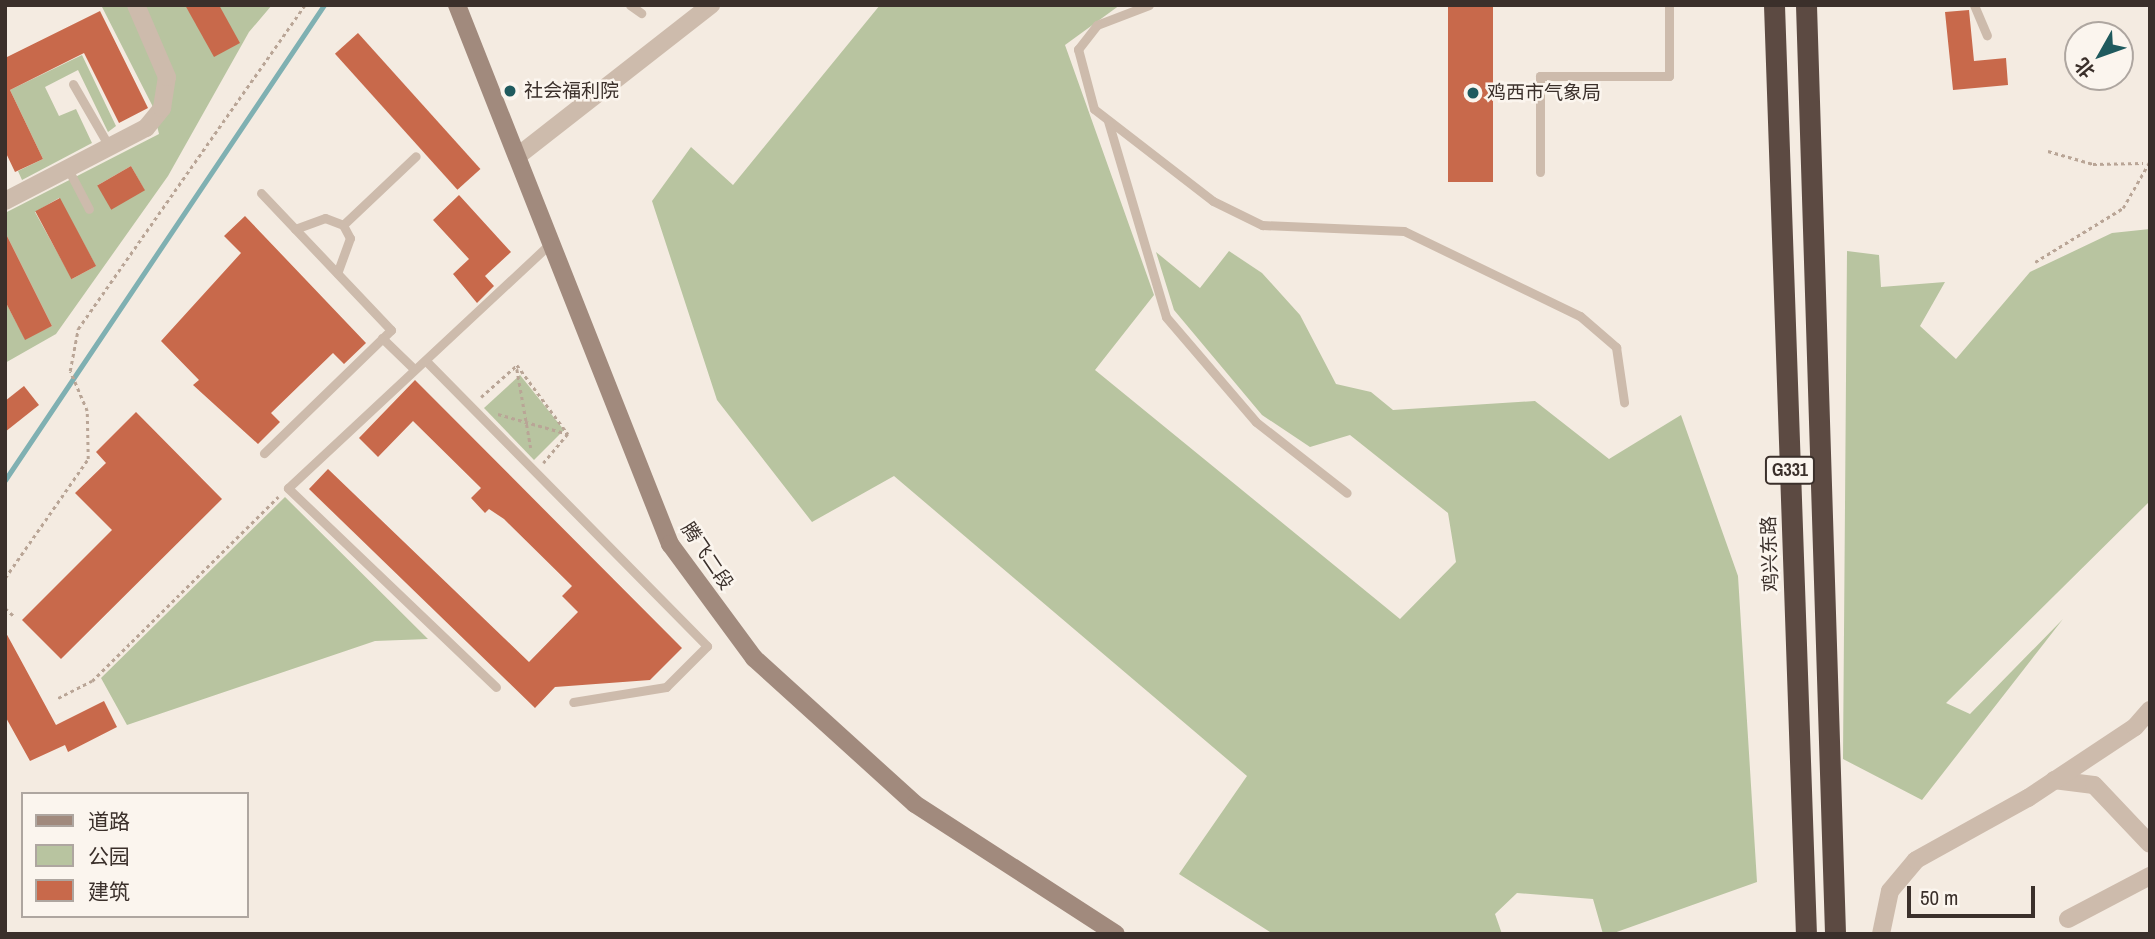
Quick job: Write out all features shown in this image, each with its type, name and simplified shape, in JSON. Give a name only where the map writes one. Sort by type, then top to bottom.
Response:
[{"type":"highway","name":"鸡兴东路","points":[[1774,5],[1806,934]]},
{"type":"highway","name":"G331","points":[[1806,5],[1835,934]]},
{"type":"street","points":[[6,200],[146,128],[162,108],[167,77],[136,5]]},
{"type":"street","name":"腾飞二段","points":[[457,5],[553,241],[670,544],[754,658],[915,804],[1116,934]]},
{"type":"street","points":[[519,155],[711,5]]},
{"type":"street","points":[[1881,934],[1890,891],[1916,860],[2054,780],[2150,710]]},
{"type":"street","points":[[2054,780],[2094,785],[2150,844]]},
{"type":"street","points":[[2068,919],[2150,876]]},
{"type":"lane","points":[[630,5],[641,13]]},
{"type":"lane","points":[[1149,5],[1097,25],[1078,49],[1081,78],[1094,109],[1213,201],[1262,225],[1404,231],[1580,316],[1616,347],[1624,402]]},
{"type":"lane","points":[[1540,172],[1540,76],[1669,76],[1670,5]]},
{"type":"lane","points":[[1974,5],[1987,36]]},
{"type":"lane","points":[[74,84],[110,148]]},
{"type":"lane","points":[[1107,119],[1166,317],[1256,422],[1347,493]]},
{"type":"lane","points":[[343,225],[416,156]]},
{"type":"lane","points":[[68,169],[89,209]]},
{"type":"lane","points":[[261,193],[391,330],[264,453]]},
{"type":"lane","points":[[295,229],[325,218],[343,225],[350,238],[337,273]]},
{"type":"lane","points":[[496,687],[288,488],[412,367],[427,362],[553,241]]},
{"type":"lane","points":[[383,338],[412,367]]},
{"type":"lane","points":[[427,362],[707,646],[666,687],[573,702]]},
{"type":"path","points":[[5,578],[88,459],[87,411],[70,371],[78,329],[304,5]]},
{"type":"path","points":[[2048,150],[2093,164],[2143,163],[2150,160]]},
{"type":"path","points":[[2035,262],[2123,208],[2143,163]]},
{"type":"path","points":[[471,407],[517,365]]},
{"type":"path","points":[[517,365],[535,472]]},
{"type":"path","points":[[517,365],[568,434]]},
{"type":"path","points":[[471,407],[568,434]]},
{"type":"path","points":[[535,472],[568,434]]},
{"type":"path","points":[[58,698],[92,681],[288,488]]},
{"type":"path","points":[[5,608],[15,617]]},
{"type":"green space","points":[[101,5],[272,5],[249,32],[168,176],[56,334],[5,363],[5,301],[25,339],[52,326],[5,232],[5,213],[159,134],[152,105]],"holes":[[[131,166],[144,189],[98,185]],[[59,198],[96,266],[72,279],[35,212]]]},
{"type":"green space","points":[[880,5],[1120,5],[1065,45],[1154,295],[1095,370],[1400,619],[1456,562],[1448,513],[1350,435],[1310,447],[1262,415],[1174,310],[1156,252],[1200,288],[1229,251],[1262,273],[1300,315],[1336,384],[1371,392],[1393,410],[1535,401],[1609,459],[1681,415],[1738,576],[1757,882],[1611,934],[1603,934],[1593,899],[1517,893],[1495,914],[1502,934],[1273,934],[1179,874],[1247,776],[894,476],[812,522],[717,400],[652,201],[691,147],[733,185]]},
{"type":"green space","points":[[82,55],[116,126],[108,132],[78,70],[45,87],[59,116],[76,109],[92,143],[22,180],[18,171],[43,159],[10,90]]},
{"type":"green space","points":[[2150,229],[2150,501],[1946,703],[1970,714],[2063,619],[1922,800],[1843,759],[1847,251],[1879,255],[1881,287],[1945,282],[1920,326],[1956,359],[2030,272],[2112,233]]},
{"type":"green space","points":[[520,375],[564,430],[534,460],[484,408]]},
{"type":"green space","points":[[285,497],[428,639],[375,641],[127,725],[101,678]]},
{"type":"building","points":[[185,5],[219,5],[240,43],[214,57]]},
{"type":"building","name":"鸡西市气象局","points":[[1448,5],[1493,5],[1493,182],[1448,182]]},
{"type":"building","points":[[1969,10],[1974,61],[2006,58],[2008,85],[1953,90],[1945,12]]},
{"type":"building","points":[[100,11],[148,108],[119,123],[84,53],[10,90],[43,159],[15,172],[5,151],[5,58]]},
{"type":"building","points":[[358,33],[480,169],[457,190],[335,54]]},
{"type":"building","points":[[131,166],[145,190],[111,210],[97,186]]},
{"type":"building","points":[[459,195],[511,252],[485,276],[494,286],[477,303],[453,274],[469,259],[433,220]]},
{"type":"building","points":[[60,198],[96,266],[71,279],[35,211]]},
{"type":"building","points":[[245,216],[366,343],[344,364],[333,353],[271,413],[280,422],[258,444],[193,385],[199,380],[161,341],[241,253],[224,236]]},
{"type":"building","points":[[5,232],[52,326],[25,340],[5,301]]},
{"type":"building","points":[[415,380],[682,648],[650,680],[555,687],[535,708],[309,489],[328,469],[529,662],[578,612],[562,596],[572,586],[504,519],[489,509],[485,513],[471,498],[481,488],[413,421],[378,457],[359,438]]},
{"type":"building","points":[[24,386],[39,405],[5,432],[5,401]]},
{"type":"building","points":[[136,412],[222,499],[61,659],[22,620],[112,530],[75,493],[106,463],[96,452]]},
{"type":"building","points":[[5,631],[56,725],[104,701],[117,727],[68,752],[65,745],[30,761],[5,716]]},
{"type":"waterway","points":[[5,480],[324,5]]},
{"type":"place","name":"社会福利院","points":[[510,91]]},
{"type":"place","name":"鸡西市气象局","points":[[1473,93]]}]
